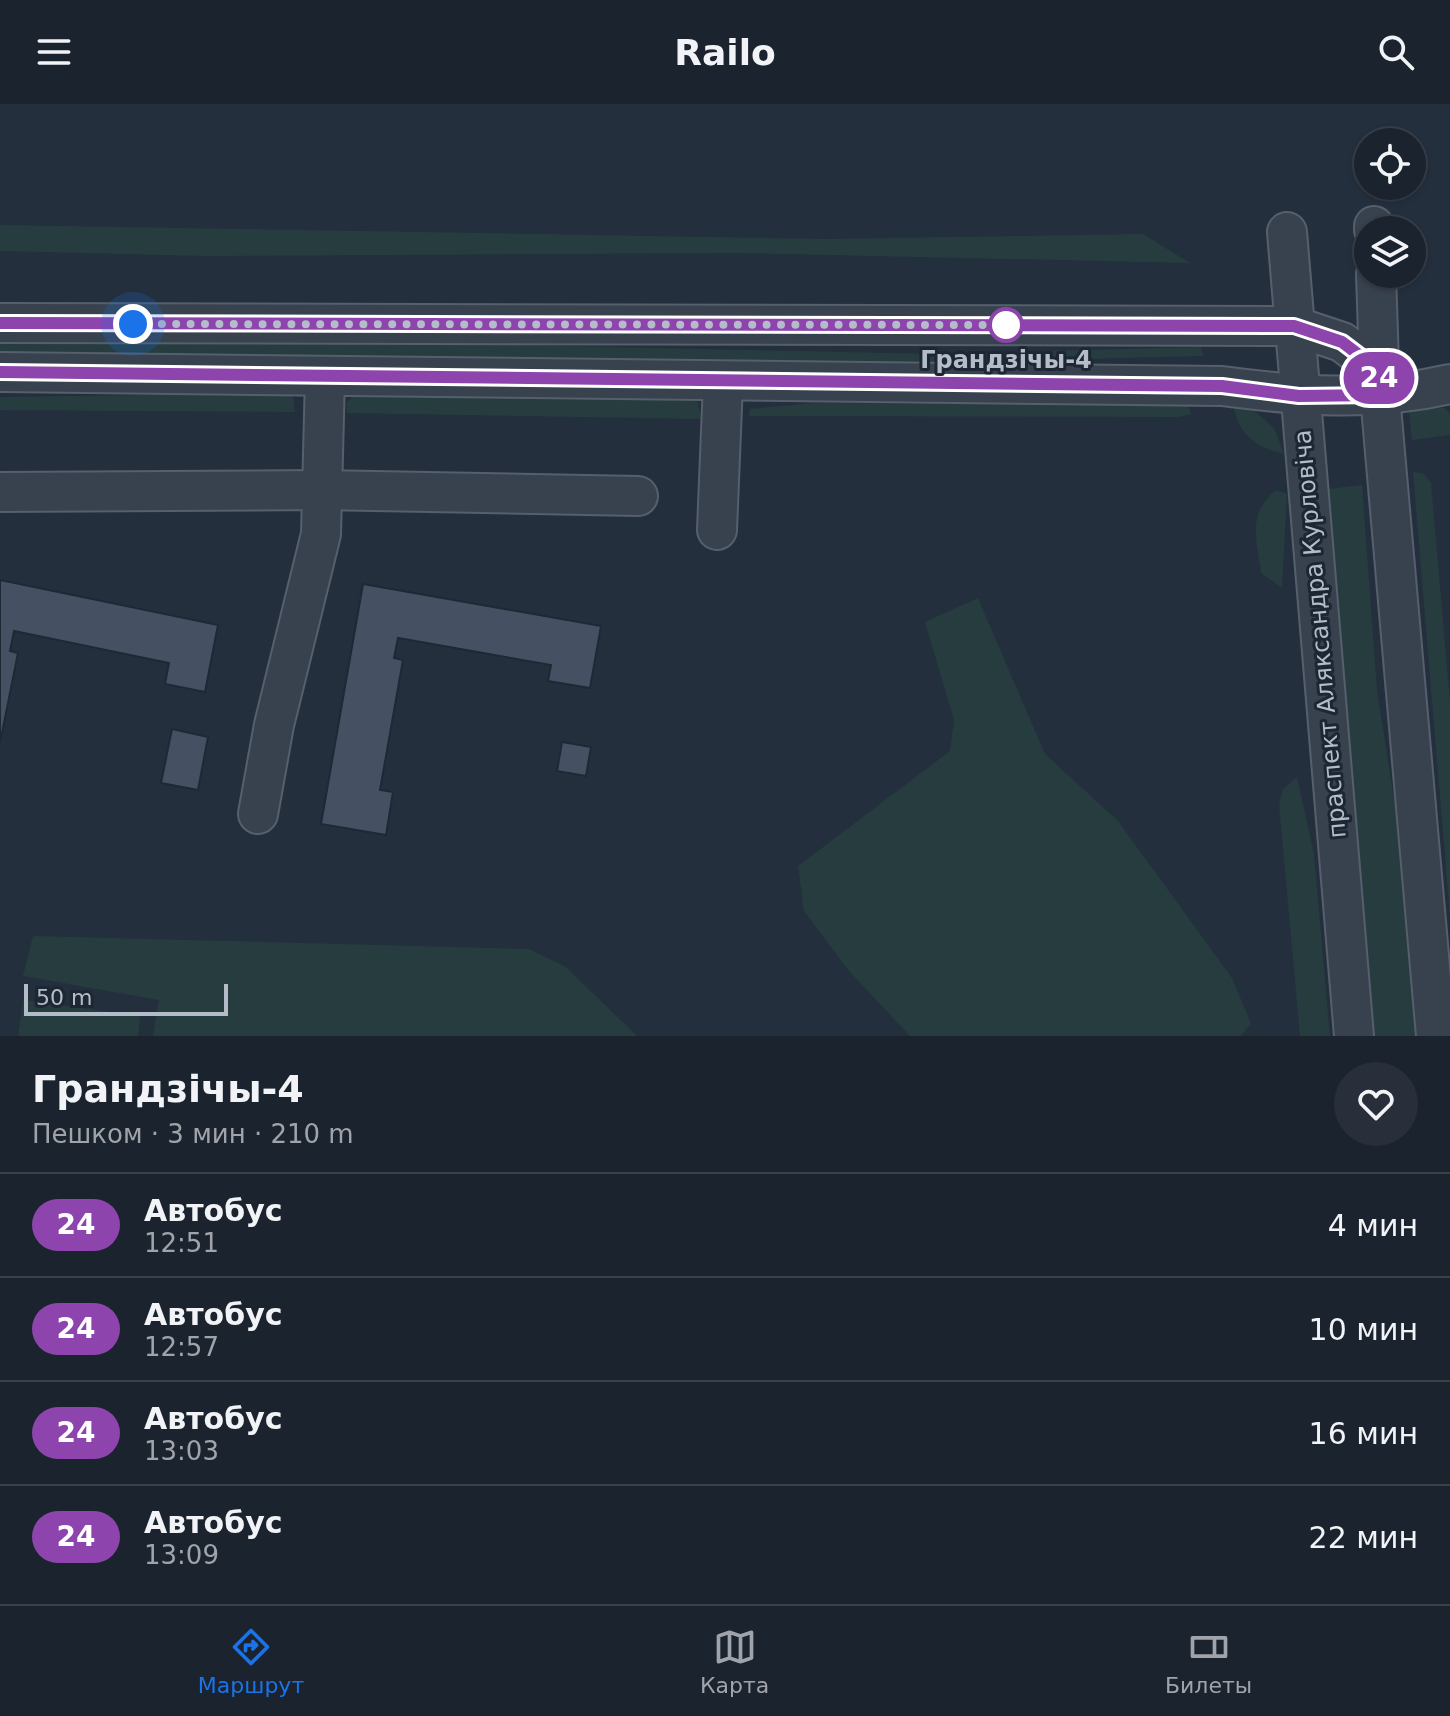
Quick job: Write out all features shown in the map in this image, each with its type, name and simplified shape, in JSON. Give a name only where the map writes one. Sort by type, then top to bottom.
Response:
[{"type":"street","name":"праспект Аляксандра Курловіча","points":[[1287,232],[1354,1036]]},
{"type":"street","points":[[1377,288],[1380,383],[1436,1036]]},
{"type":"street","points":[[0,323],[1294,326],[1342,342],[1380,383]]},
{"type":"street","points":[[0,372],[1222,386],[1299,396],[1380,383],[1450,384]]},
{"type":"street","points":[[258,814],[274,725],[321,534],[325,376]]},
{"type":"street","points":[[717,530],[723,382]]},
{"type":"street","points":[[0,492],[320,490],[638,496]]},
{"type":"green space","points":[[0,225],[828,239],[1143,234],[1190,263],[741,253],[206,256],[0,251]]},
{"type":"green space","points":[[0,344],[477,344],[935,354],[1201,347],[1203,356],[934,363],[0,353]]},
{"type":"green space","points":[[284,393],[293,397],[295,412],[0,410],[0,397]]},
{"type":"green space","points":[[356,394],[691,395],[698,403],[701,419],[347,413],[346,403]]},
{"type":"green space","points":[[813,403],[1188,405],[1191,414],[1180,417],[749,416],[750,409]]},
{"type":"green space","points":[[1408,405],[1445,408],[1450,414],[1450,435],[1412,440]]},
{"type":"green space","points":[[1249,406],[1274,428],[1284,454],[1258,444],[1245,433],[1234,408]]},
{"type":"green space","points":[[1413,472],[1423,473],[1431,483],[1450,702],[1450,917]]},
{"type":"green space","points":[[1362,485],[1377,690],[1395,806],[1415,1036],[1375,1036],[1328,489]]},
{"type":"green space","points":[[1276,490],[1287,494],[1282,588],[1261,573],[1256,538],[1260,509]]},
{"type":"green space","points":[[978,598],[1045,754],[1118,821],[1232,978],[1251,1023],[1241,1036],[910,1036],[849,971],[804,911],[798,866],[950,751],[954,720],[925,622]]},
{"type":"green space","points":[[1297,777],[1314,854],[1330,1036],[1300,1036],[1279,804],[1283,789]]},
{"type":"green space","points":[[33,936],[529,949],[566,967],[637,1036],[153,1036],[159,1000],[23,976]]},
{"type":"green space","points":[[23,1000],[140,1016],[138,1036],[18,1036]]},
{"type":"building","points":[[0,580],[218,625],[205,692],[165,684],[169,663],[14,631],[10,651],[18,653],[0,743]]},
{"type":"building","points":[[363,584],[601,626],[590,688],[548,681],[551,665],[398,638],[394,658],[403,660],[380,790],[393,792],[386,835],[321,824]]},
{"type":"building","points":[[172,729],[208,737],[198,790],[161,783]]},
{"type":"building","points":[[562,742],[591,747],[586,776],[557,771]]},
{"type":"bus line","name":"24","points":[[0,323],[1294,326],[1342,342],[1379,370],[1380,395],[1299,396],[1222,386],[1008,386],[0,372]]},
{"type":"place","name":"Грандзічы-4","points":[[1006,325]]},
{"type":"route","points":[[133,324],[1006,325]]}]
